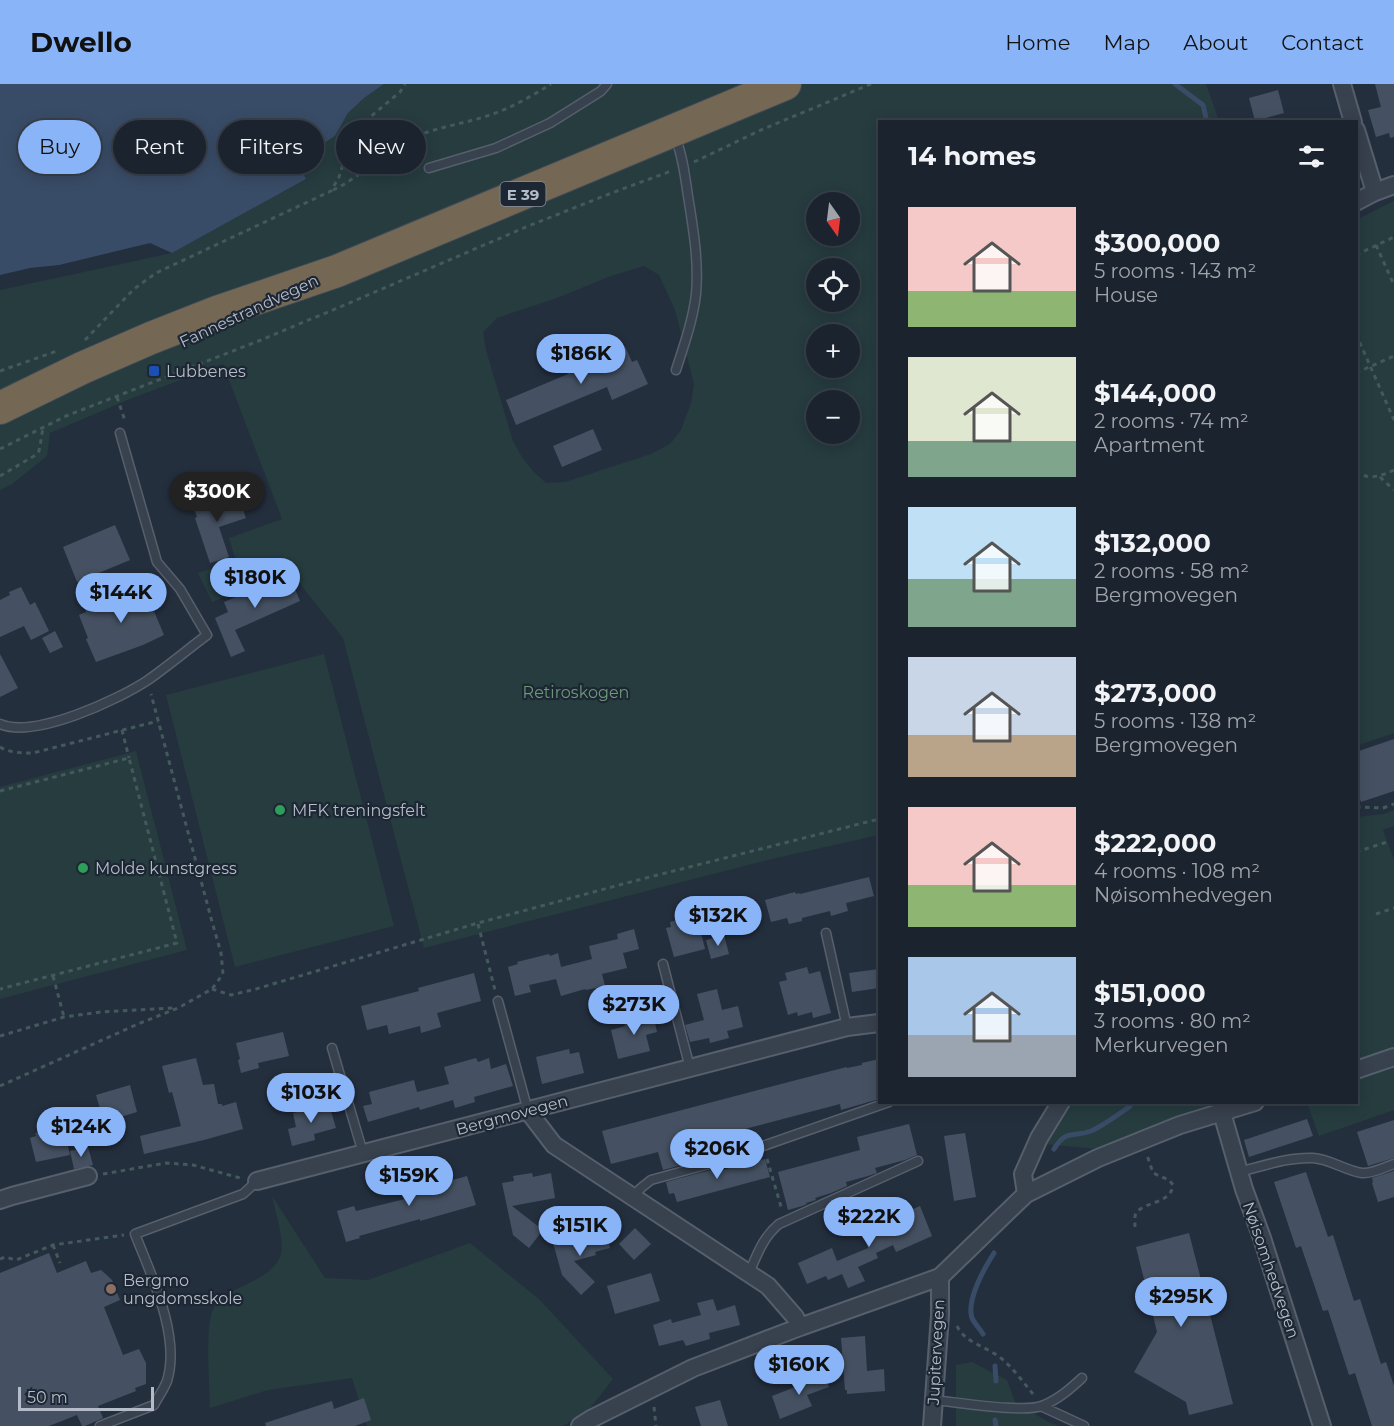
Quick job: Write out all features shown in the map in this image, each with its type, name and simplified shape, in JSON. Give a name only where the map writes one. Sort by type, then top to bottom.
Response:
[{"type":"highway","name":"Fannestrandvegen","points":[[0,430],[90,384],[337,271],[785,84]]},
{"type":"highway","name":"Fannestrandvegen","points":[[0,408],[82,368],[151,338],[337,271]]},
{"type":"street","points":[[1342,84],[1352,120]]},
{"type":"street","points":[[1358,137],[1375,192]]},
{"type":"street","points":[[1358,201],[1394,185]]},
{"type":"street","name":"Bergmovegen","points":[[257,1181],[847,1027],[878,1023]]},
{"type":"street","points":[[1358,1069],[1394,1057]]},
{"type":"street","points":[[1026,1194],[1023,1174],[1039,1138],[1060,1104]]},
{"type":"street","points":[[580,1426],[693,1368],[940,1277],[1026,1194],[1098,1158],[1142,1140],[1180,1125],[1249,1104]]},
{"type":"street","points":[[528,1111],[554,1145],[768,1286],[795,1317],[800,1327]]},
{"type":"street","name":"Nøisomhedvegen","points":[[1222,1113],[1322,1426]]},
{"type":"street","points":[[0,1200],[88,1176]]},
{"type":"street","name":"Jupitervegen","points":[[932,1426],[940,1315],[940,1277]]},
{"type":"lane","points":[[429,168],[496,148],[550,123],[601,91],[607,84]]},
{"type":"lane","points":[[673,132],[684,167],[696,251],[697,278],[690,324],[676,370]]},
{"type":"lane","points":[[0,724],[7,727],[33,727],[59,721],[120,697],[147,681],[207,635],[180,589],[157,562],[120,434]]},
{"type":"lane","points":[[826,933],[847,1027]]},
{"type":"lane","points":[[663,964],[690,1068]]},
{"type":"lane","points":[[498,1001],[528,1111]]},
{"type":"lane","points":[[332,1048],[363,1153]]},
{"type":"lane","points":[[632,1197],[651,1180],[720,1161],[883,1104]]},
{"type":"lane","points":[[1239,1172],[1284,1161],[1311,1158],[1321,1159],[1362,1173],[1394,1164]]},
{"type":"lane","points":[[749,1273],[761,1245],[771,1230],[918,1161]]},
{"type":"lane","points":[[100,1426],[154,1405],[167,1380],[171,1351],[164,1309],[135,1234],[243,1194],[257,1181]]},
{"type":"lane","points":[[1043,1407],[1068,1391],[1082,1378]]},
{"type":"lane","points":[[933,1400],[1017,1408],[1043,1407],[1084,1426]]},
{"type":"path","points":[[332,191],[347,152],[363,123],[400,92],[405,84]]},
{"type":"path","points":[[85,340],[134,289],[156,273],[332,191],[410,140],[429,132],[491,115],[551,84]]},
{"type":"path","points":[[0,450],[66,416],[169,377],[347,304],[526,227],[684,167],[761,130],[871,84]]},
{"type":"path","points":[[1358,254],[1394,237]]},
{"type":"path","points":[[1376,245],[1394,285]]},
{"type":"path","points":[[1358,339],[1394,420]]},
{"type":"path","points":[[0,371],[66,347]]},
{"type":"path","points":[[1358,372],[1394,356]]},
{"type":"path","points":[[117,397],[126,423],[120,434]]},
{"type":"path","points":[[0,476],[39,451],[43,428]]},
{"type":"path","points":[[1358,474],[1376,477],[1394,470]]},
{"type":"path","points":[[1380,476],[1394,490]]},
{"type":"path","points":[[0,1086],[178,1008],[212,989],[223,974],[221,953],[147,681]]},
{"type":"path","points":[[0,747],[3,750],[17,753],[33,753],[158,721]]},
{"type":"path","points":[[0,989],[177,944],[122,730]]},
{"type":"path","points":[[0,791],[129,758]]},
{"type":"path","points":[[1358,807],[1383,808],[1394,804]]},
{"type":"path","points":[[212,989],[231,995],[256,989],[478,923],[878,819]]},
{"type":"path","points":[[1358,851],[1388,842]]},
{"type":"path","points":[[1376,914],[1394,908]]},
{"type":"path","points":[[478,923],[498,1001]]},
{"type":"path","points":[[53,976],[64,1017]]},
{"type":"path","points":[[0,1036],[64,1017],[101,1012],[178,1008]]},
{"type":"path","points":[[1135,1227],[1135,1216],[1138,1211],[1167,1197],[1173,1190],[1173,1185],[1169,1180],[1153,1173],[1142,1140]]},
{"type":"path","points":[[762,1147],[786,1221]]},
{"type":"path","points":[[88,1176],[166,1163],[193,1165],[257,1181]]},
{"type":"path","points":[[0,1259],[5,1257],[16,1260],[52,1245],[135,1234]]},
{"type":"path","points":[[52,1245],[60,1263]]},
{"type":"path","points":[[956,1325],[960,1333],[1000,1357],[1017,1374],[1043,1407]]},
{"type":"path","points":[[653,1399],[656,1426]]},
{"type":"green space","name":"Retiroskogen","points":[[384,84],[1206,84],[1219,120],[878,120],[878,835],[776,858],[424,948],[343,638],[290,571],[212,602],[198,573],[236,561],[229,538],[282,519],[223,364],[130,399],[50,433],[47,456],[12,484],[0,490],[0,290],[172,253],[306,179],[304,174],[324,174],[324,143],[336,134],[336,174],[426,174],[426,120],[344,120],[364,98]],"holes":[[[644,266],[659,275],[675,310],[694,384],[691,403],[681,430],[670,444],[651,454],[565,482],[546,483],[532,470],[513,441],[486,350],[483,332],[497,318]]]},
{"type":"green space","points":[[1394,201],[1394,733],[1358,745],[1358,219]]},
{"type":"green space","name":"MFK treningsfelt","points":[[324,654],[394,926],[235,967],[166,695]]},
{"type":"green space","name":"Molde kunstgress","points":[[136,751],[187,950],[0,999],[0,787]]},
{"type":"green space","points":[[1394,810],[1394,826],[1383,830],[1394,860],[1394,1110],[1319,1136],[1307,1104],[1358,1104],[1358,817],[1384,814]]},
{"type":"green space","points":[[1070,1104],[1226,1104],[1098,1149],[1043,1144]]},
{"type":"green space","points":[[272,1196],[325,1278],[368,1280],[470,1243],[540,1300],[613,1379],[588,1411],[563,1426],[367,1426],[352,1378],[268,1390],[210,1408],[208,1341],[211,1316],[223,1297],[263,1275],[273,1268],[279,1259],[282,1245]]},
{"type":"green space","points":[[972,1362],[1007,1380],[1015,1402],[1050,1423],[1060,1426],[956,1426],[956,1365]]},
{"type":"water","points":[[0,84],[384,84],[364,98],[344,120],[336,120],[336,134],[324,143],[324,120],[218,120],[218,174],[304,174],[306,179],[172,253],[150,243],[59,265],[30,268],[0,275]]},
{"type":"building","points":[[1375,84],[1394,84],[1394,137],[1390,138],[1389,133],[1376,137],[1368,110],[1381,107]]},
{"type":"building","points":[[1278,90],[1284,113],[1255,120],[1249,98]]},
{"type":"building","points":[[625,346],[632,362],[637,360],[648,384],[612,400],[607,387],[516,425],[506,400],[568,374],[566,372]]},
{"type":"building","points":[[593,429],[602,450],[562,467],[553,446]]},
{"type":"building","points":[[237,493],[246,518],[219,527],[229,557],[210,563],[193,505],[212,499],[213,502]]},
{"type":"building","points":[[115,525],[130,560],[77,582],[63,547]]},
{"type":"building","points":[[289,574],[300,601],[235,630],[245,651],[231,657],[215,618],[228,612],[224,602]]},
{"type":"building","points":[[143,585],[164,635],[96,662],[79,615],[86,612],[85,609]]},
{"type":"building","points":[[21,587],[30,605],[35,602],[49,631],[31,640],[24,626],[0,637],[0,600],[10,595],[9,592]]},
{"type":"building","points":[[55,631],[63,647],[50,653],[42,638]]},
{"type":"building","points":[[0,654],[18,688],[0,697]]},
{"type":"building","points":[[1394,739],[1394,791],[1361,802],[1358,794],[1358,751]]},
{"type":"building","points":[[869,877],[874,896],[846,903],[848,911],[831,916],[830,911],[789,924],[787,918],[771,922],[765,900]]},
{"type":"building","points":[[686,917],[687,923],[698,920],[705,949],[674,957],[666,928],[671,927],[670,922]]},
{"type":"building","points":[[634,929],[639,949],[623,953],[627,968],[602,974],[605,986],[561,996],[556,979],[529,985],[531,992],[515,996],[508,967],[518,964],[517,962],[558,953],[561,967],[592,959],[589,946],[618,939],[617,934]]},
{"type":"building","points":[[724,935],[729,954],[711,959],[706,940]]},
{"type":"building","points":[[807,967],[809,974],[820,971],[831,1013],[813,1018],[812,1012],[798,1016],[797,1012],[788,1015],[779,982],[787,980],[785,973]]},
{"type":"building","points":[[878,969],[878,988],[852,992],[849,973]]},
{"type":"building","points":[[474,973],[481,1001],[437,1013],[441,1027],[421,1033],[420,1026],[389,1034],[387,1025],[367,1030],[361,1006],[419,991],[418,988]]},
{"type":"building","points":[[717,989],[722,1010],[738,1006],[743,1027],[727,1031],[729,1038],[710,1043],[709,1038],[690,1042],[685,1025],[704,1020],[697,994]]},
{"type":"building","points":[[653,1013],[657,1032],[646,1035],[650,1051],[618,1059],[611,1030],[625,1026],[624,1021]]},
{"type":"building","points":[[283,1032],[289,1056],[258,1063],[259,1068],[241,1073],[236,1043]]},
{"type":"building","points":[[569,1049],[570,1054],[579,1052],[584,1073],[542,1084],[536,1057]]},
{"type":"building","points":[[196,1058],[203,1085],[214,1084],[218,1104],[222,1106],[236,1102],[243,1129],[144,1154],[140,1136],[181,1126],[162,1066]]},
{"type":"building","points":[[476,1058],[478,1062],[489,1058],[491,1069],[506,1064],[513,1086],[474,1097],[475,1102],[455,1108],[453,1100],[368,1122],[363,1106],[372,1104],[369,1092],[414,1080],[417,1092],[449,1084],[444,1067]]},
{"type":"building","points":[[878,1059],[878,1099],[841,1110],[840,1104],[710,1138],[715,1156],[663,1170],[658,1152],[611,1164],[602,1131],[831,1071],[862,1065],[862,1063]]},
{"type":"building","points":[[130,1085],[137,1112],[104,1122],[96,1095]]},
{"type":"building","points":[[329,1104],[336,1128],[314,1134],[315,1140],[292,1146],[288,1129],[296,1127],[293,1113]]},
{"type":"building","points":[[1307,1119],[1313,1136],[1249,1157],[1244,1140]]},
{"type":"building","points":[[1394,1120],[1394,1158],[1368,1166],[1357,1132]]},
{"type":"building","points":[[909,1124],[917,1155],[875,1168],[877,1173],[846,1182],[847,1186],[788,1210],[778,1172],[860,1150],[857,1137]]},
{"type":"building","points":[[51,1130],[52,1133],[64,1130],[70,1155],[36,1162],[30,1138],[36,1136],[35,1133]]},
{"type":"building","points":[[965,1133],[976,1197],[954,1201],[944,1136]]},
{"type":"building","points":[[88,1147],[93,1165],[74,1169],[70,1151]]},
{"type":"building","points":[[765,1159],[770,1177],[677,1202],[674,1193],[669,1194],[666,1182],[718,1168],[718,1171]]},
{"type":"building","points":[[1394,1171],[1394,1197],[1378,1202],[1372,1178]]},
{"type":"building","points":[[427,1172],[431,1186],[467,1176],[476,1205],[359,1236],[360,1238],[346,1242],[337,1211],[354,1206],[356,1211],[413,1197],[408,1178]]},
{"type":"building","points":[[1306,1172],[1328,1237],[1333,1235],[1354,1301],[1360,1299],[1381,1364],[1386,1362],[1394,1386],[1394,1426],[1372,1426],[1355,1373],[1349,1375],[1328,1310],[1323,1311],[1301,1246],[1296,1248],[1274,1182]]},
{"type":"building","points":[[532,1173],[533,1177],[551,1173],[555,1198],[512,1206],[543,1230],[529,1248],[513,1235],[502,1183],[514,1181],[513,1176]]},
{"type":"building","points":[[920,1206],[932,1236],[896,1252],[893,1245],[876,1253],[878,1258],[858,1267],[865,1281],[848,1288],[842,1274],[828,1280],[826,1276],[807,1284],[798,1263],[832,1248],[837,1261],[868,1248],[862,1231]]},
{"type":"building","points":[[605,1228],[610,1248],[595,1252],[596,1255],[574,1261],[595,1282],[581,1295],[562,1275],[552,1239],[555,1242]]},
{"type":"building","points":[[635,1228],[651,1244],[634,1260],[619,1244]]},
{"type":"building","points":[[1189,1233],[1233,1404],[1189,1415],[1186,1402],[1134,1372],[1157,1332],[1136,1247]]},
{"type":"building","name":"Bergmo ungdomsskole","points":[[49,1253],[57,1273],[86,1261],[91,1273],[101,1270],[112,1280],[120,1300],[104,1307],[123,1355],[139,1349],[146,1363],[146,1384],[135,1388],[136,1391],[98,1406],[103,1418],[85,1426],[82,1426],[77,1415],[49,1426],[0,1426],[0,1273]]},
{"type":"building","points":[[651,1273],[660,1301],[615,1314],[607,1286]]},
{"type":"building","points":[[713,1299],[717,1311],[735,1305],[740,1325],[709,1333],[710,1339],[686,1346],[683,1340],[659,1346],[653,1325],[671,1319],[672,1323],[701,1315],[697,1303]]},
{"type":"building","points":[[865,1336],[867,1371],[884,1369],[885,1391],[847,1394],[841,1338]]},
{"type":"building","points":[[824,1373],[829,1387],[807,1395],[812,1406],[780,1419],[772,1396],[795,1387],[794,1384]]},
{"type":"building","points":[[364,1398],[371,1420],[355,1426],[266,1426],[265,1423],[332,1401],[334,1409]]},
{"type":"building","points":[[720,1400],[728,1426],[701,1426],[695,1407]]},
{"type":"waterway","points":[[1175,84],[1203,105],[1207,120]]},
{"type":"waterway","points":[[1054,1149],[1063,1138],[1095,1129],[1131,1104]]},
{"type":"waterway","points":[[983,1334],[972,1318],[972,1302],[977,1284],[994,1253]]},
{"type":"waterway","points":[[995,1366],[996,1381]]},
{"type":"waterway","points":[[995,1420],[996,1426]]},
{"type":"place","name":"Lubbenes","points":[[154,371]]},
{"type":"place","name":"MFK treningsfelt","points":[[280,810]]},
{"type":"place","name":"Molde kunstgress","points":[[83,868]]},
{"type":"place","name":"Bergmo ungdomsskole","points":[[111,1289]]}]
